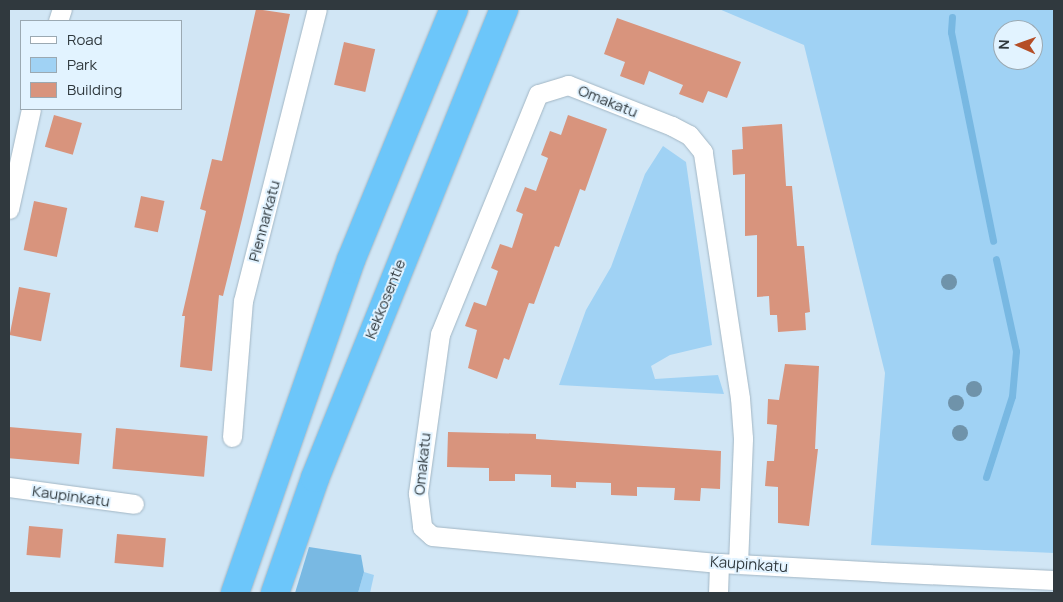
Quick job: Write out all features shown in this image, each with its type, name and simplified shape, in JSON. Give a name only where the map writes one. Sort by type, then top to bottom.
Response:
[{"type":"highway","points":[[234,593],[351,260],[454,9]]},
{"type":"highway","name":"Kekkosentie","points":[[275,593],[315,478],[504,9]]},
{"type":"street","name":"Piennarkatu","points":[[232,437],[243,301],[318,9]]},
{"type":"street","name":"Omakatu","points":[[445,539],[432,536],[422,527],[418,493],[440,334],[538,94],[568,85],[672,126],[690,135],[703,152],[740,398],[743,438],[729,563],[718,593]]},
{"type":"street","points":[[9,209],[30,110]]},
{"type":"street","name":"Kaupinkatu","points":[[9,487],[134,504]]},
{"type":"street","name":"Kaupinkatu","points":[[445,539],[729,563],[1054,580]]},
{"type":"green space","points":[[719,9],[1054,9],[1054,553],[871,545],[885,373],[804,45]]},
{"type":"green space","points":[[663,146],[686,162],[712,345],[670,355],[651,366],[655,379],[718,375],[724,394],[559,385],[586,310],[611,267],[645,174]]},
{"type":"green space","points":[[364,572],[374,575],[370,593],[358,593]]},
{"type":"shaded area","points":[[309,547],[361,555],[364,572],[358,593],[295,593]]},
{"type":"building","points":[[256,9],[290,14],[223,296],[219,295],[212,371],[180,367],[185,316],[182,316],[206,211],[200,209],[212,159],[222,161]]},
{"type":"building","points":[[617,18],[741,62],[727,98],[708,91],[703,103],[679,94],[683,85],[649,71],[644,85],[620,76],[625,62],[604,54]]},
{"type":"building","points":[[344,42],[375,49],[365,92],[334,85]]},
{"type":"building","points":[[54,115],[82,123],[73,155],[45,147]]},
{"type":"building","points":[[568,115],[607,129],[585,191],[580,189],[559,247],[555,246],[534,304],[529,303],[509,360],[504,358],[497,379],[468,368],[477,330],[465,326],[474,302],[486,306],[498,271],[491,268],[500,244],[512,248],[523,214],[516,211],[525,187],[536,191],[548,158],[541,155],[550,131],[561,135]]},
{"type":"building","points":[[782,124],[786,186],[792,186],[797,246],[804,246],[810,312],[805,313],[806,330],[778,332],[777,315],[770,315],[769,296],[757,297],[757,235],[745,236],[745,174],[733,175],[732,150],[743,149],[742,127]]},
{"type":"building","points":[[141,196],[164,201],[158,232],[134,227]]},
{"type":"building","points":[[34,201],[67,208],[57,257],[24,250]]},
{"type":"building","points":[[19,287],[50,293],[41,341],[10,335]]},
{"type":"building","points":[[785,364],[819,366],[815,449],[818,449],[809,526],[778,523],[778,487],[765,486],[767,461],[774,461],[777,425],[767,424],[768,399],[779,400]]},
{"type":"building","points":[[9,427],[82,433],[79,464],[9,458]]},
{"type":"building","points":[[116,428],[208,436],[204,477],[112,469]]},
{"type":"building","points":[[448,432],[536,434],[536,439],[721,451],[720,489],[701,488],[700,501],[674,500],[675,488],[637,487],[637,496],[611,495],[611,483],[576,482],[576,488],[551,487],[551,475],[515,474],[515,481],[489,481],[489,468],[447,467]]},
{"type":"building","points":[[29,526],[63,529],[60,558],[26,555]]},
{"type":"building","points":[[117,534],[166,538],[163,567],[114,563]]},
{"type":"waterway","points":[[952,17],[951,32],[993,241]]},
{"type":"waterway","points":[[986,477],[1012,396],[1016,351],[996,259]]}]
